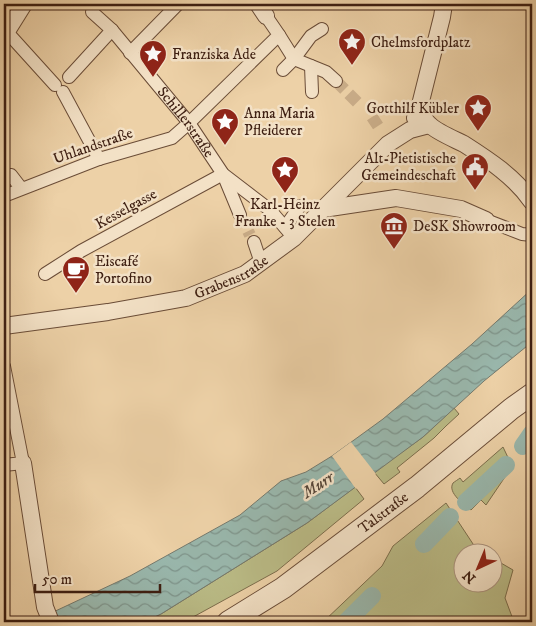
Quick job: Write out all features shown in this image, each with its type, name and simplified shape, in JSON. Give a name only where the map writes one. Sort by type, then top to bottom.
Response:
[{"type":"street","points":[[24,4],[5,34],[59,88]]},
{"type":"street","points":[[130,53],[178,4]]},
{"type":"street","points":[[410,130],[419,108],[444,4]]},
{"type":"street","points":[[262,10],[294,59],[326,72],[336,81]]},
{"type":"street","name":"Schillerstraße","points":[[92,12],[112,30],[190,123],[223,174],[270,210],[289,233]]},
{"type":"street","points":[[283,70],[311,36],[322,29]]},
{"type":"street","points":[[99,159],[55,82],[58,77],[64,75],[69,77],[112,30]]},
{"type":"street","name":"Uhlandstraße","points":[[4,196],[99,159],[172,138],[228,91],[278,35]]},
{"type":"street","points":[[311,66],[313,87]]},
{"type":"street","points":[[419,108],[429,124],[492,162],[509,176],[532,202]]},
{"type":"street","name":"Grabenstraße","points":[[4,326],[108,312],[186,298],[245,274],[261,263],[289,233],[323,209],[388,144],[410,130],[429,124]]},
{"type":"street","points":[[223,174],[240,215]]},
{"type":"street","name":"Kesselgasse","points":[[44,274],[81,251],[223,174]]},
{"type":"street","points":[[11,175],[21,188]]},
{"type":"street","points":[[323,209],[396,198],[461,210],[522,234],[532,235]]},
{"type":"street","points":[[289,233],[300,206]]},
{"type":"street","points":[[254,242],[261,263]]},
{"type":"street","points":[[4,366],[23,463],[48,616]]},
{"type":"street","name":"Talstraße","points":[[228,622],[283,588],[417,487],[511,409],[532,394]]},
{"type":"street","points":[[4,465],[23,463]]},
{"type":"green space","points":[[454,408],[459,414],[434,438],[397,468],[400,472],[384,484],[374,472],[423,437]]},
{"type":"green space","points":[[503,447],[513,468],[486,505],[481,500],[471,510],[454,495],[452,491],[453,483],[460,478],[463,482]]},
{"type":"green space","points":[[355,487],[364,499],[277,571],[184,622],[144,622],[161,614],[307,523]]},
{"type":"green space","points":[[446,503],[473,544],[454,544],[454,594],[504,594],[504,565],[513,570],[505,598],[514,622],[323,622],[382,566],[393,546]]},
{"type":"water","name":"Murr","points":[[532,289],[532,342],[484,381],[423,437],[307,523],[161,614],[144,622],[32,622],[130,576],[240,515],[281,481],[306,472],[332,456],[383,419],[472,344]]},
{"type":"pier","points":[[351,442],[376,474],[356,489],[332,456]]},
{"type":"waterway","points":[[523,446],[532,433]]},
{"type":"waterway","points":[[466,502],[506,465]]},
{"type":"waterway","points":[[424,544],[450,517]]},
{"type":"waterway","points":[[346,622],[372,596]]},
{"type":"tunnel","points":[[336,81],[358,103]]},
{"type":"tunnel","points":[[372,117],[378,126]]},
{"type":"tunnel","points":[[240,215],[250,235]]},
{"type":"place","name":"Chelmsfordplatz","points":[[352,66]]},
{"type":"place","name":"Franziska Ade","points":[[153,78]]},
{"type":"place","name":"Gotthilf Kübler","points":[[478,132]]},
{"type":"place","name":"Anna Maria Pfleiderer","points":[[225,146]]},
{"type":"place","name":"Alt-Pietistische Gemeindeschaft","points":[[475,191]]},
{"type":"place","name":"Karl-Heinz Franke - 3 Stelen","points":[[285,194]]},
{"type":"place","name":"DeSK Showroom","points":[[394,250]]},
{"type":"place","name":"Eiscafé Portofino","points":[[76,294]]}]
